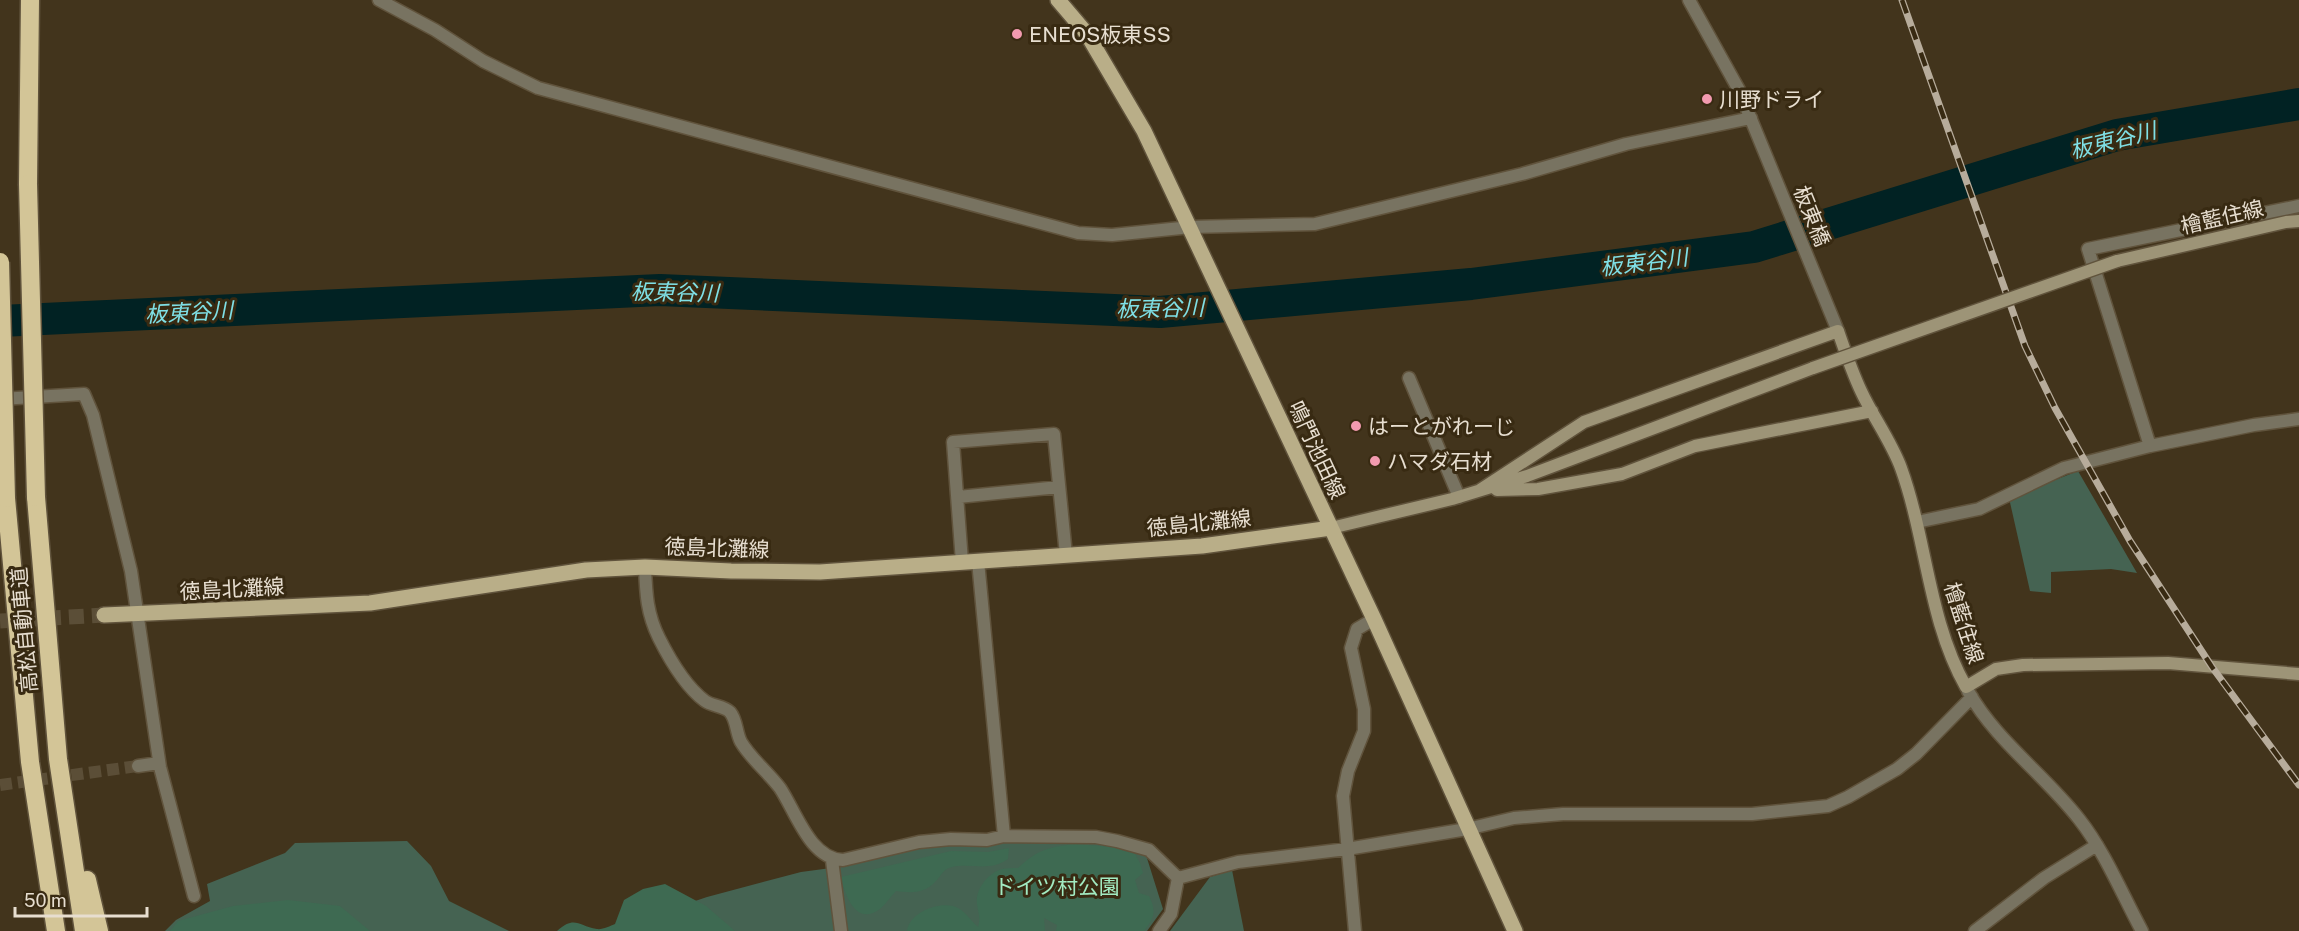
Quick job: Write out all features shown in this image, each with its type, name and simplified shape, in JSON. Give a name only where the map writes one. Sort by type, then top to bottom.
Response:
[{"type":"highway","name":"高松自動車道","points":[[30,0],[28,183],[36,497],[58,759],[84,931]]},
{"type":"highway","name":"高松自動車道","points":[[0,262],[6,498],[30,762],[56,931]]},
{"type":"highway","points":[[58,759],[99,931]]},
{"type":"main road","name":"鳴門池田線","points":[[1058,0],[1087,34],[1144,130],[1374,619],[1515,931]]},
{"type":"main road","name":"檜藍住線","points":[[1331,528],[1459,497],[1595,452],[1813,368],[2117,261],[2286,222],[2299,221]]},
{"type":"main road","name":"檜藍住線","points":[[1838,331],[1861,391],[1900,467],[1917,522],[1941,624],[1953,663],[1969,692],[1996,669],[2023,665],[2168,663],[2299,674]]},
{"type":"main road","points":[[1480,490],[1584,422],[1838,331]]},
{"type":"main road","points":[[1480,490],[1538,489],[1622,474],[1695,446],[1872,411]]},
{"type":"main road","name":"徳島北灘線","points":[[104,615],[370,603],[586,570],[645,567],[820,572],[1202,546],[1331,528]]},
{"type":"street","points":[[379,0],[435,30],[483,61],[538,88],[1078,233],[1112,235],[1191,227],[1315,224],[1511,177],[1626,144],[1753,124]]},
{"type":"street","name":"板東橋","points":[[1689,0],[1739,90],[1838,331]]},
{"type":"street","points":[[2150,446],[2088,249],[2299,206]]},
{"type":"street","points":[[1409,378],[1459,497]]},
{"type":"street","points":[[0,399],[84,394],[93,415],[131,570],[159,764],[194,896]]},
{"type":"street","points":[[1917,522],[1979,509],[2064,468],[2150,446],[2254,425],[2299,419]]},
{"type":"street","points":[[962,562],[953,442],[1054,434],[1066,555]]},
{"type":"street","points":[[958,497],[1059,487]]},
{"type":"street","points":[[978,561],[1004,836]]},
{"type":"street","points":[[645,567],[646,606],[659,638],[690,688],[707,703],[729,710],[741,742],[777,784],[810,840],[832,860],[841,931]]},
{"type":"street","points":[[1354,931],[1343,796],[1348,771],[1364,731],[1364,709],[1352,648],[1357,629],[1374,619]]},
{"type":"street","points":[[1178,878],[1238,862],[1347,849],[1467,829],[1514,818],[1563,814],[1752,814],[1828,806],[1897,769],[1916,754],[1969,692],[1996,730],[2080,819],[2097,844],[2142,931]]},
{"type":"street","points":[[138,766],[159,764]]},
{"type":"street","points":[[832,860],[843,860],[919,842],[951,839],[987,840],[1004,836],[1096,837],[1149,850],[1178,878]]},
{"type":"street","points":[[1975,931],[2044,878],[2097,844]]},
{"type":"street","points":[[1159,931],[1171,914],[1178,878]]},
{"type":"green space","points":[[2078,471],[2137,573],[2111,569],[2051,572],[2051,593],[2030,591],[2009,498]]},
{"type":"green space","name":"ドイツ村公園","points":[[1078,840],[1113,844],[1146,855],[1163,909],[1147,931],[606,931],[707,897],[801,872],[846,866],[920,848],[952,845],[990,846],[1009,841]]},
{"type":"green space","points":[[407,841],[431,866],[449,901],[509,931],[165,931],[176,920],[210,901],[207,884],[285,853],[295,843]]},
{"type":"green space","points":[[1076,844],[1112,847],[1135,854],[1143,873],[1135,880],[1139,893],[1149,896],[1154,911],[1144,931],[1056,931],[1057,925],[1044,918],[1045,931],[907,931],[918,914],[932,907],[947,905],[960,910],[978,927],[978,893],[990,875],[1001,869],[1018,868],[1045,850]]},
{"type":"green space","points":[[1009,848],[1008,859],[1001,863],[949,868],[926,889],[912,892],[896,891],[880,909],[871,913],[864,914],[853,906],[845,892],[841,877],[951,851],[988,852]]},
{"type":"green space","points":[[1232,870],[1244,931],[1170,931],[1210,877]]},
{"type":"green space","points":[[665,884],[706,906],[735,931],[557,931],[573,923],[591,928],[606,928],[615,924],[624,900],[643,889]]},
{"type":"green space","points":[[288,900],[340,906],[370,931],[170,931],[178,921],[233,906]]},
{"type":"waterway","name":"板東谷川","points":[[0,321],[660,290],[1160,312],[1471,284],[1754,247],[2117,135],[2299,104]]},
{"type":"tunnel","points":[[0,621],[104,615]]},
{"type":"tunnel","points":[[0,785],[138,766]]},
{"type":"railway","points":[[1902,0],[2025,346],[2055,408],[2130,541],[2212,667],[2299,785]]},
{"type":"place","name":"ENEOS板東SS","points":[[1017,34]]},
{"type":"place","name":"川野ドライ","points":[[1707,99]]},
{"type":"place","name":"はーとがれーじ","points":[[1356,426]]},
{"type":"place","name":"ハマダ石材","points":[[1375,461]]}]
